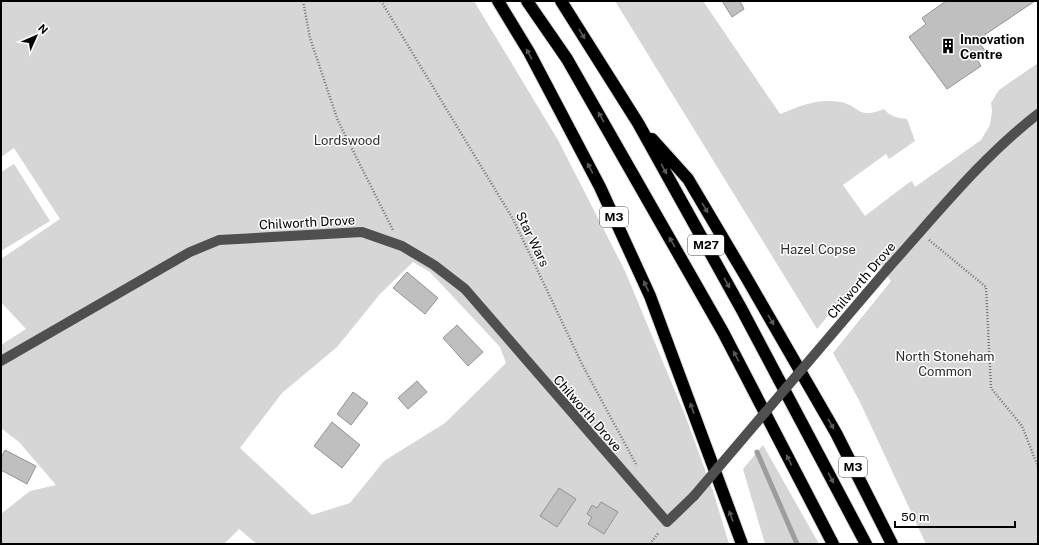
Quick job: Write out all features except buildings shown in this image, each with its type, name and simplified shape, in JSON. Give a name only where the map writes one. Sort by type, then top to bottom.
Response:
[{"type":"highway","name":"M3","points":[[498,1],[529,52],[600,187],[650,296],[742,544]]},
{"type":"highway","name":"M27","points":[[527,1],[568,59],[723,332],[833,544]]},
{"type":"highway","name":"M27","points":[[561,1],[638,123],[742,310],[866,544]]},
{"type":"highway","name":"M3","points":[[638,123],[688,179],[836,433],[892,544]]},
{"type":"street","name":"Chilworth Drove","points":[[1,361],[190,252],[219,240],[362,232],[402,246],[434,265],[465,289],[667,522],[694,496],[946,201],[1010,136],[1038,114]]},
{"type":"path","points":[[303,1],[310,38],[338,121],[402,246]]},
{"type":"path","name":"Star Wars","points":[[382,1],[513,219],[583,366],[638,467]]},
{"type":"path","points":[[920,233],[986,287],[991,388],[1022,426],[1038,467]]},
{"type":"green space","name":"Lordswood","points":[[1,1],[474,1],[558,140],[625,271],[685,415],[714,494],[729,544],[257,544],[239,529],[224,544],[1,544],[1,514],[30,491],[56,485],[19,442],[1,428],[1,345],[26,329],[1,302],[1,259],[60,219],[14,148],[1,157]],"holes":[[[413,262],[430,272],[500,347],[506,363],[445,423],[384,461],[350,503],[312,515],[240,448],[282,393],[337,347],[380,294]]]},
{"type":"green space","points":[[615,1],[703,1],[780,114],[817,102],[832,101],[847,104],[864,113],[884,109],[886,112],[898,118],[907,119],[915,141],[889,159],[886,154],[843,185],[865,216],[907,184],[912,181],[915,187],[981,140],[990,125],[992,111],[991,103],[999,90],[1038,63],[1038,544],[926,544],[859,400],[833,353],[891,281],[875,259],[817,329]]},
{"type":"green space","points":[[14,164],[50,221],[1,251],[1,172]]},
{"type":"green space","points":[[763,445],[819,544],[765,544],[743,469]]},
{"type":"waterway","points":[[757,452],[797,544]]},
{"type":"place","name":"Innovation Centre","points":[[948,46]]},
{"type":"park label","name":"Hazel Copse","points":[[818,249]]},
{"type":"park label","name":"North Stoneham Common","points":[[945,364]]}]
